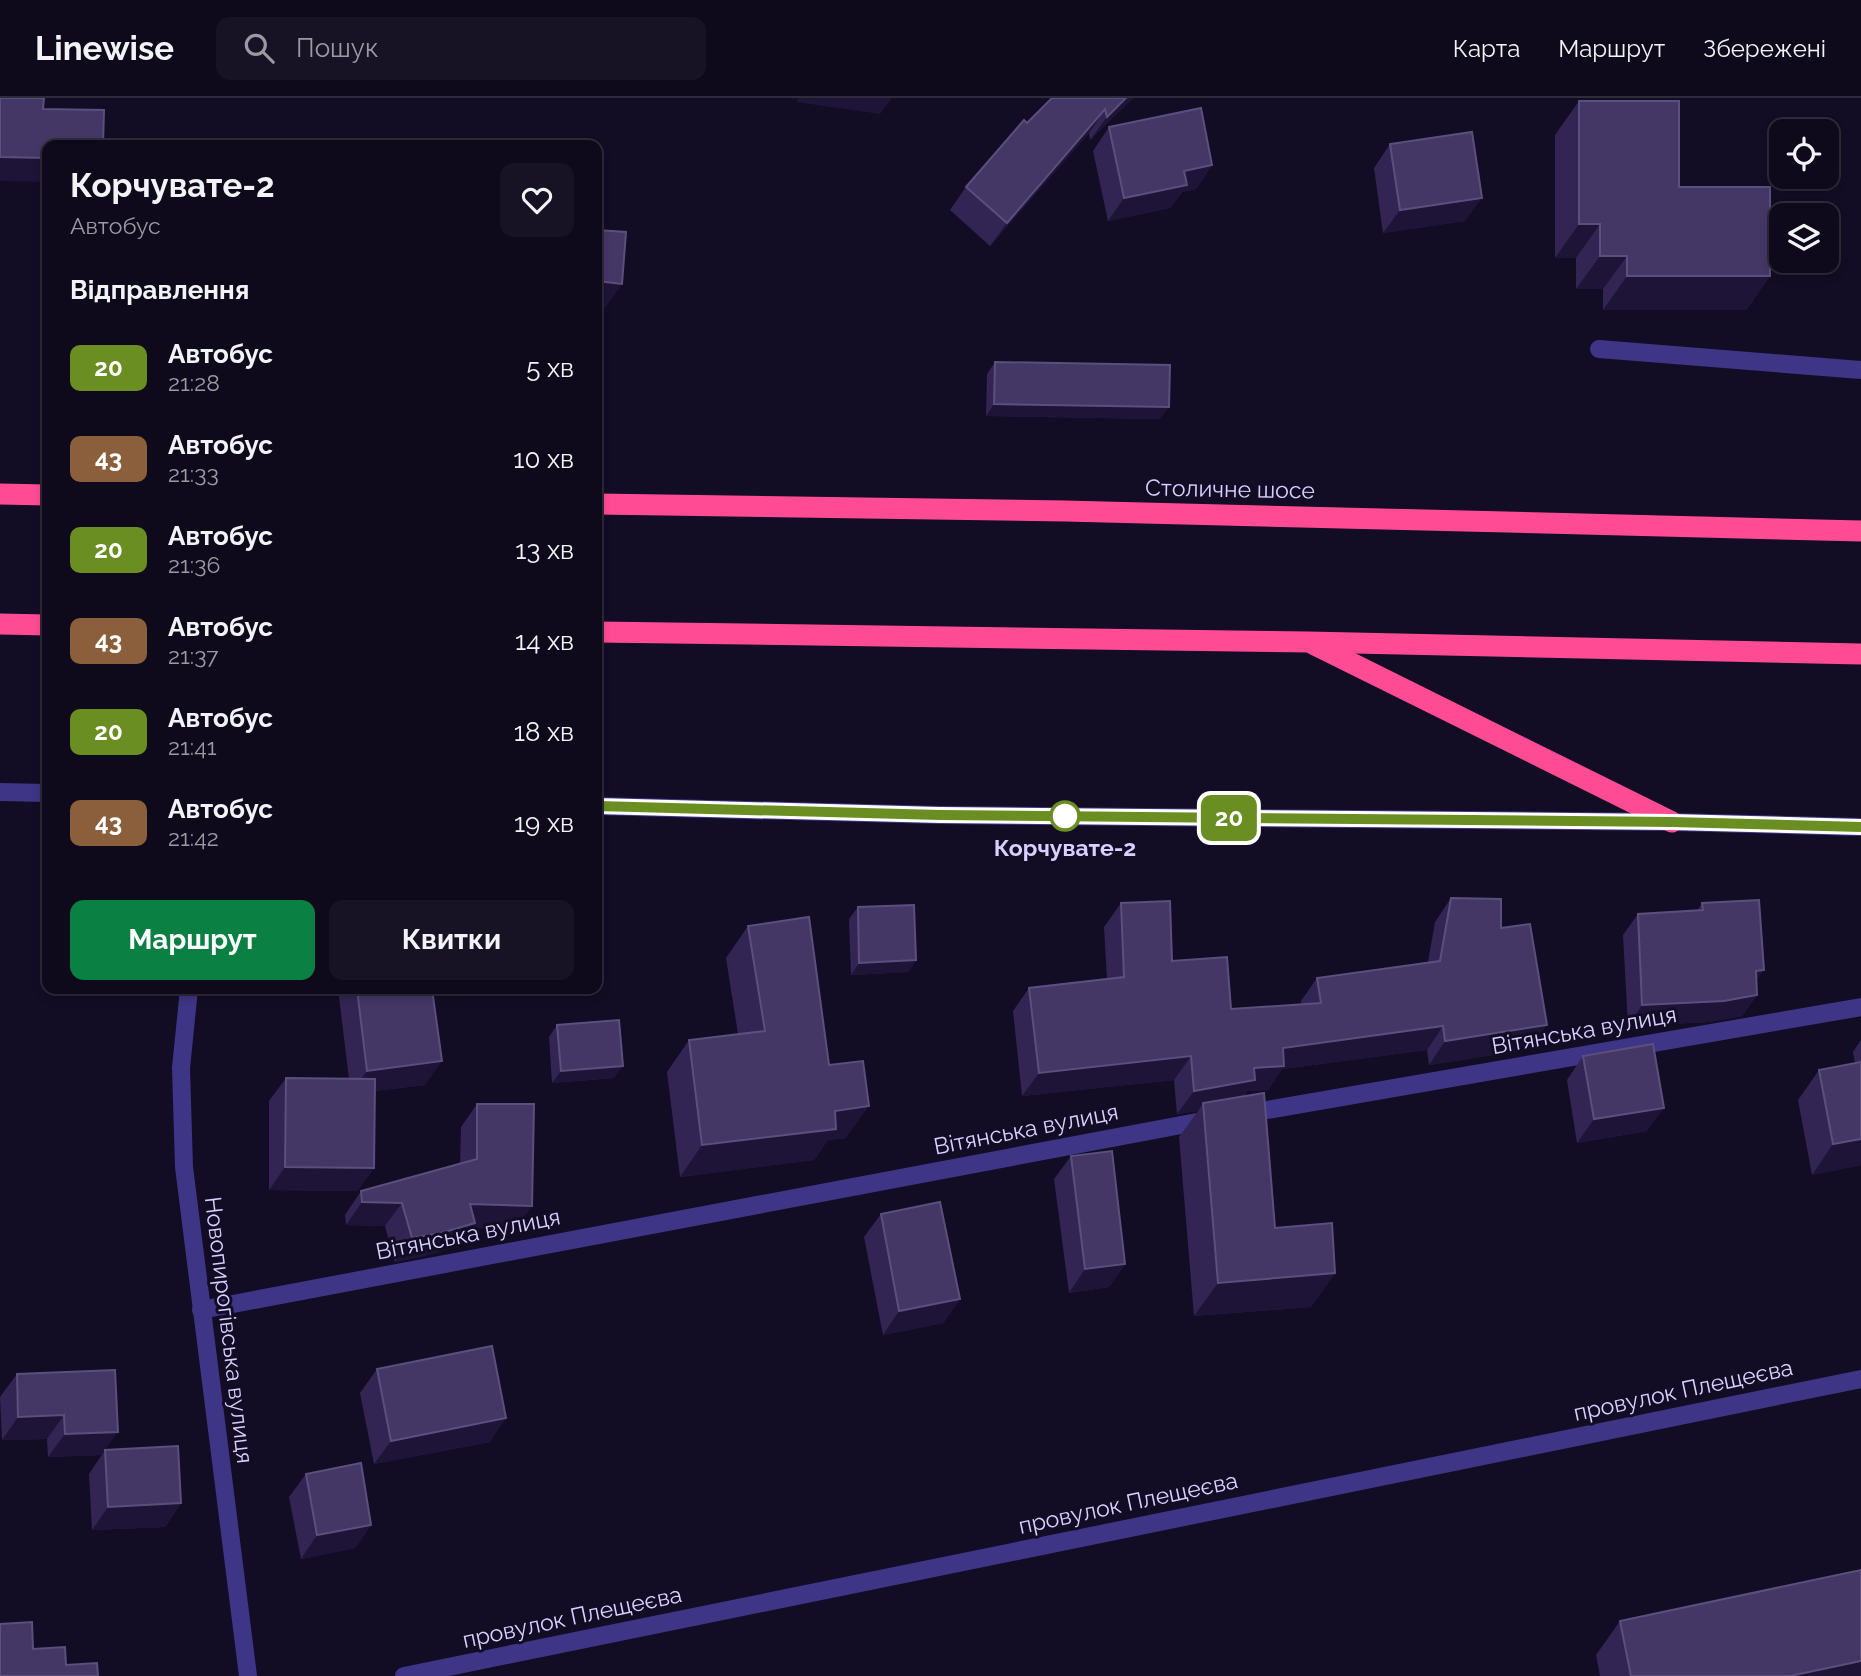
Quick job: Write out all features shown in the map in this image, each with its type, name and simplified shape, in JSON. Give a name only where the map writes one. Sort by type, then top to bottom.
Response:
[{"type":"highway","points":[[0,495],[42,495]]},
{"type":"highway","name":"Столичне шосе","points":[[602,504],[1065,511],[1861,531]]},
{"type":"highway","points":[[0,624],[42,625]]},
{"type":"highway","points":[[602,632],[1308,642],[1861,654]]},
{"type":"highway","points":[[1308,642],[1672,822]]},
{"type":"street","points":[[1599,349],[1861,370]]},
{"type":"street","points":[[0,792],[42,793]]},
{"type":"street","points":[[602,806],[940,815],[1672,822],[1861,827]]},
{"type":"street","name":"Новопирогівська вулиця","points":[[188,994],[181,1069],[184,1167],[248,1676]]},
{"type":"street","name":"Вітянська вулиця","points":[[201,1310],[1120,1136],[1861,1007]]},
{"type":"street","name":"провулок Плещеєва","points":[[404,1676],[1861,1379]]},
{"type":"building","points":[[0,98],[44,98],[43,109],[104,110],[103,140],[42,140],[42,158],[0,157]]},
{"type":"building","points":[[1052,98],[1126,98],[1107,117],[1105,109],[1007,223],[966,187],[1024,120],[1027,123]]},
{"type":"building","points":[[1579,101],[1679,101],[1679,187],[1769,187],[1770,276],[1627,276],[1627,256],[1600,256],[1600,224],[1579,224]]},
{"type":"building","points":[[1201,108],[1212,165],[1184,171],[1187,185],[1124,198],[1109,127]]},
{"type":"building","points":[[1472,132],[1482,198],[1400,210],[1390,144]]},
{"type":"building","points":[[602,230],[626,232],[622,284],[602,282]]},
{"type":"building","points":[[995,362],[1170,365],[1169,407],[994,404]]},
{"type":"building","points":[[1451,898],[1501,899],[1501,928],[1530,924],[1547,1025],[1445,1041],[1443,1026],[1283,1048],[1284,1066],[1254,1068],[1255,1080],[1194,1091],[1191,1056],[1039,1073],[1029,988],[1124,977],[1121,903],[1170,901],[1172,961],[1227,957],[1231,1009],[1321,1003],[1317,978],[1440,961]]},
{"type":"building","points":[[1759,900],[1764,970],[1756,971],[1757,995],[1724,1001],[1642,1005],[1638,914],[1703,910],[1702,903]]},
{"type":"building","points":[[914,905],[916,960],[859,963],[858,907]]},
{"type":"building","points":[[809,917],[829,1065],[863,1061],[869,1106],[835,1111],[836,1129],[702,1145],[689,1040],[765,1031],[748,926]]},
{"type":"building","points":[[358,994],[433,994],[442,1061],[367,1071]]},
{"type":"building","points":[[619,1020],[623,1066],[561,1071],[557,1025]]},
{"type":"building","points":[[1653,1044],[1664,1108],[1594,1119],[1583,1056]]},
{"type":"building","points":[[1861,1062],[1861,1139],[1833,1144],[1819,1070]]},
{"type":"building","points":[[286,1078],[375,1079],[374,1168],[285,1167]]},
{"type":"building","points":[[1264,1093],[1275,1228],[1332,1223],[1335,1273],[1218,1283],[1203,1103]]},
{"type":"building","points":[[477,1104],[534,1104],[532,1206],[470,1204],[475,1223],[412,1238],[402,1203],[362,1202],[361,1191],[477,1159]]},
{"type":"building","points":[[1112,1151],[1125,1264],[1085,1269],[1071,1156]]},
{"type":"building","points":[[940,1202],[960,1299],[899,1311],[881,1214]]},
{"type":"building","points":[[492,1346],[506,1418],[391,1441],[377,1369]]},
{"type":"building","points":[[115,1370],[118,1432],[65,1434],[64,1415],[18,1417],[17,1374]]},
{"type":"building","points":[[178,1446],[181,1503],[108,1507],[105,1450]]},
{"type":"building","points":[[361,1463],[371,1525],[317,1535],[306,1474]]},
{"type":"building","points":[[1861,1570],[1861,1661],[1790,1676],[1631,1676],[1620,1621]]},
{"type":"building","points":[[32,1622],[33,1649],[65,1647],[66,1665],[97,1663],[98,1676],[0,1676],[0,1624]]},
{"type":"bus line","name":"20","points":[[602,806],[940,815],[1672,822],[1861,827]]},
{"type":"place","name":"Корчувате-2","points":[[1065,816]]}]
